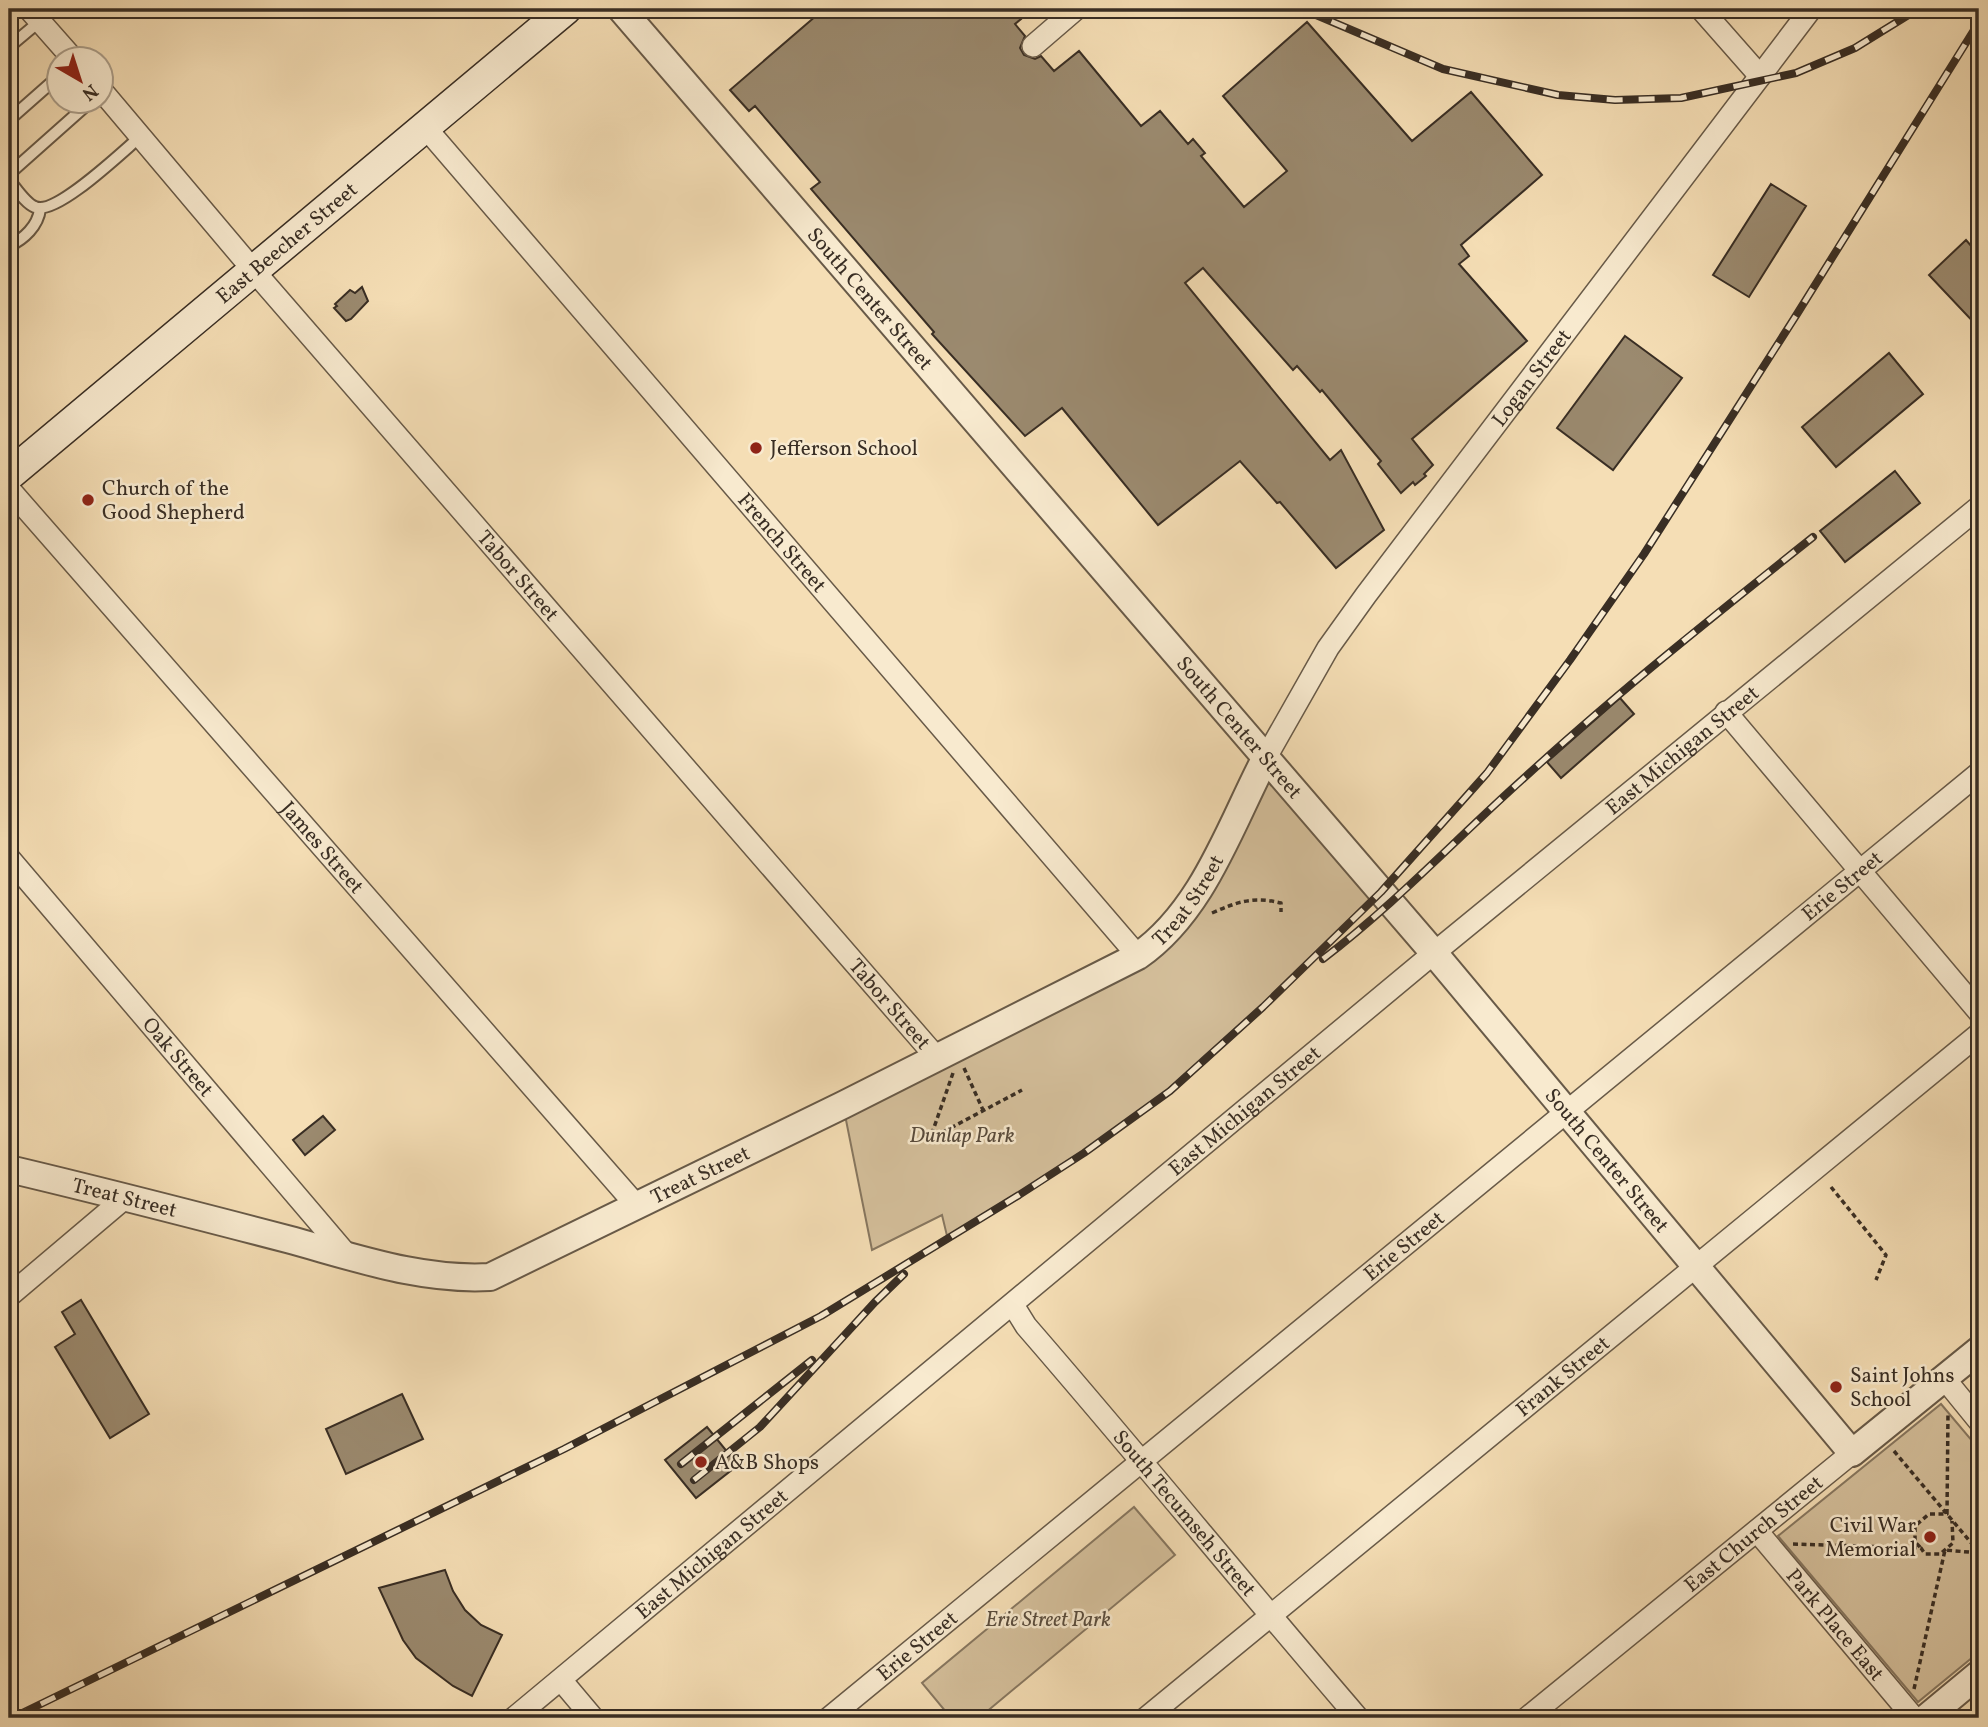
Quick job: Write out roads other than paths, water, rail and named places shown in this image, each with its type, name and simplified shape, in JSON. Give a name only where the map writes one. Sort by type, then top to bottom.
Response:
[{"type":"main road","name":"East Beecher Street","points":[[9,475],[566,9]]},
{"type":"street","name":"South Center Street","points":[[621,9],[1434,953],[1852,1452]]},
{"type":"street","points":[[1033,46],[1076,9]]},
{"type":"street","points":[[1701,9],[1760,76]]},
{"type":"street","name":"Logan Street","points":[[1265,759],[1328,648],[1366,595],[1811,9]]},
{"type":"street","points":[[35,15],[62,46]]},
{"type":"street","name":"Tabor Street","points":[[116,107],[254,271],[945,1066]]},
{"type":"street","name":"French Street","points":[[425,127],[1138,956]]},
{"type":"street","name":"James Street","points":[[9,489],[636,1205]]},
{"type":"street","name":"East Michigan Street","points":[[514,1718],[1434,953],[1979,507]]},
{"type":"street","points":[[1727,712],[1979,1012]]},
{"type":"street","name":"Treat Street","points":[[9,1169],[435,1276],[464,1279],[490,1277],[636,1205],[945,1066],[1138,956],[1155,944],[1173,925],[1201,885],[1265,759]]},
{"type":"street","name":"Erie Street","points":[[829,1718],[1979,773]]},
{"type":"street","name":"Oak Street","points":[[9,858],[347,1255]]},
{"type":"street","name":"Frank Street","points":[[1146,1718],[1979,1034]]},
{"type":"street","points":[[9,1296],[126,1197]]},
{"type":"street","name":"South Tecumseh Street","points":[[1013,1305],[1026,1326],[1358,1718]]},
{"type":"street","name":"East Church Street","points":[[1527,1718],[1979,1349]]},
{"type":"street","points":[[1944,1378],[1979,1421]]},
{"type":"street","name":"Park Place East","points":[[1757,1531],[1917,1712]]},
{"type":"street","points":[[1917,1712],[1979,1674]]},
{"type":"street","points":[[561,1680],[593,1718]]},
{"type":"lane","points":[[9,47],[35,15]]},
{"type":"lane","points":[[9,121],[46,88]]},
{"type":"lane","points":[[9,174],[74,116]]},
{"type":"lane","points":[[9,180],[29,203],[40,209],[47,209],[68,197],[141,136]]},
{"type":"lane","points":[[9,246],[27,234],[37,222],[40,209]]},
{"type":"railway","points":[[1302,9],[1443,69],[1558,95],[1615,100],[1681,98],[1796,73],[1855,48],[1918,9]]},
{"type":"railway","points":[[12,1718],[564,1449],[821,1316],[1019,1195],[1084,1153],[1170,1091],[1263,1007],[1381,892],[1487,773],[1644,554],[1979,22]]},
{"type":"railway","points":[[1323,959],[1401,893],[1559,746],[1813,537]]},
{"type":"railway","points":[[694,1480],[760,1427],[904,1274]]},
{"type":"railway","points":[[681,1464],[812,1360]]},
{"type":"place","name":"Jefferson School","points":[[756,448]]},
{"type":"place","name":"Church of the Good Shepherd","points":[[88,500]]},
{"type":"place","name":"Saint Johns School","points":[[1836,1387]]},
{"type":"place","name":"A&B Shops","points":[[701,1462]]},
{"type":"place","name":"Civil War Memorial","points":[[1930,1537]]},
{"type":"park label","name":"Dunlap Park","points":[[962,1135]]},
{"type":"park label","name":"Erie Street Park","points":[[1048,1619]]}]
